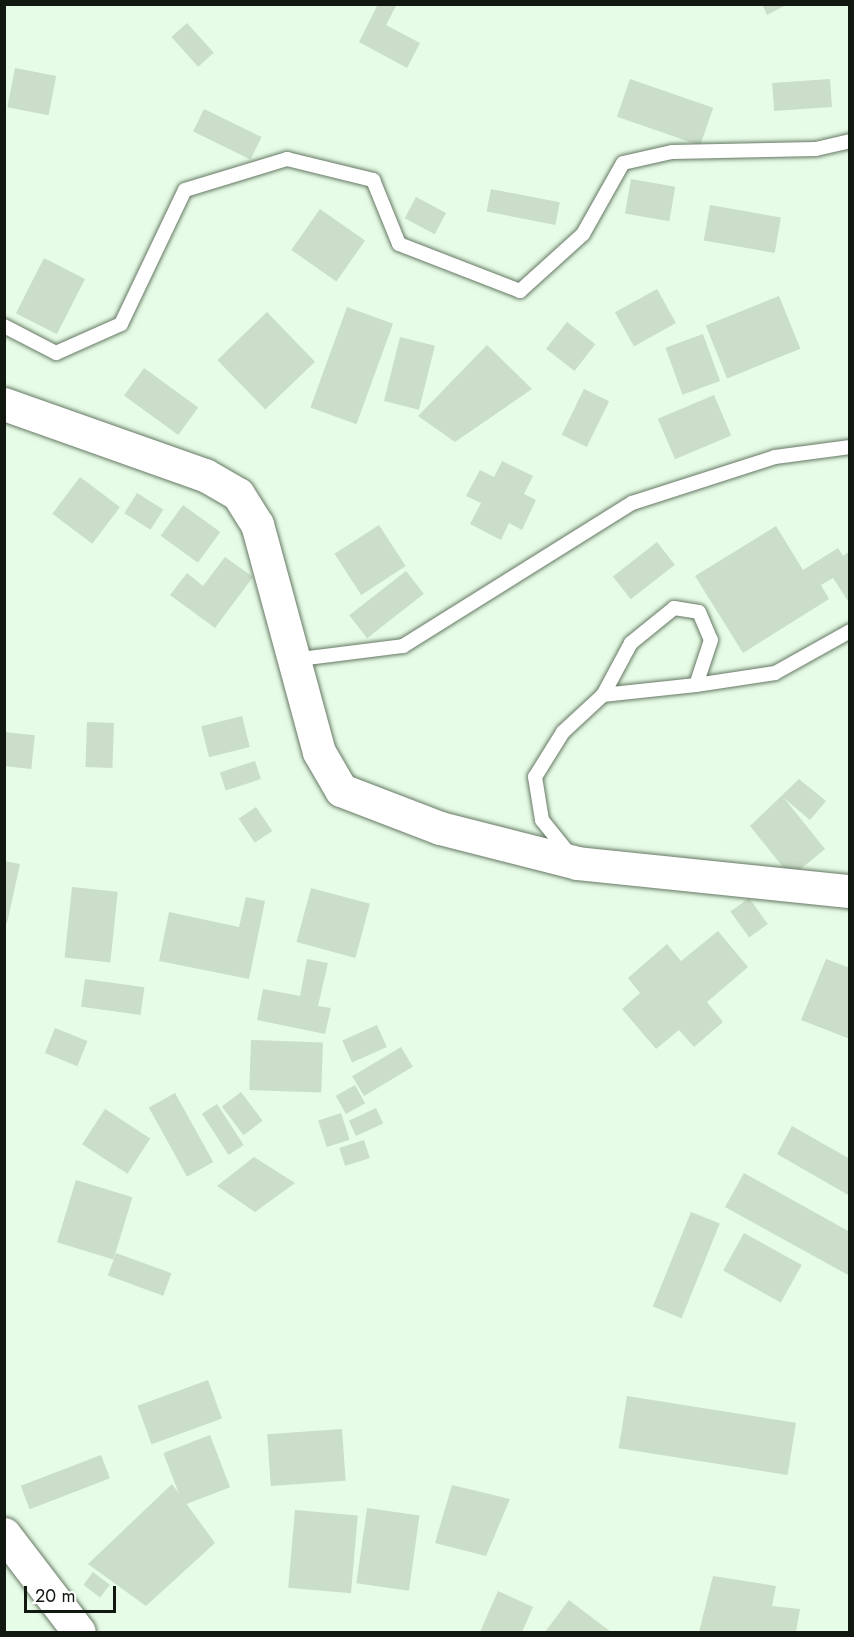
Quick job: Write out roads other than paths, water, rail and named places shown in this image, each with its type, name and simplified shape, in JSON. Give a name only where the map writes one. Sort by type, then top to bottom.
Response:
[{"type":"main road","points":[[4,404],[205,474],[238,494],[257,524],[291,660],[319,752],[341,790],[440,828],[577,863],[849,891]]},
{"type":"main road","points":[[4,1533],[79,1632]]},
{"type":"lane","points":[[4,326],[56,353],[121,324],[185,190],[287,159],[373,180],[399,244],[520,291],[583,234],[623,163],[672,152],[816,149],[849,141]]},
{"type":"lane","points":[[291,660],[403,646],[632,503],[775,457],[849,447]]},
{"type":"lane","points":[[577,863],[542,820],[535,777],[563,732],[603,695],[631,643],[674,608],[699,612],[711,640],[696,685]]},
{"type":"lane","points":[[603,695],[696,685],[775,673],[849,631]]}]
